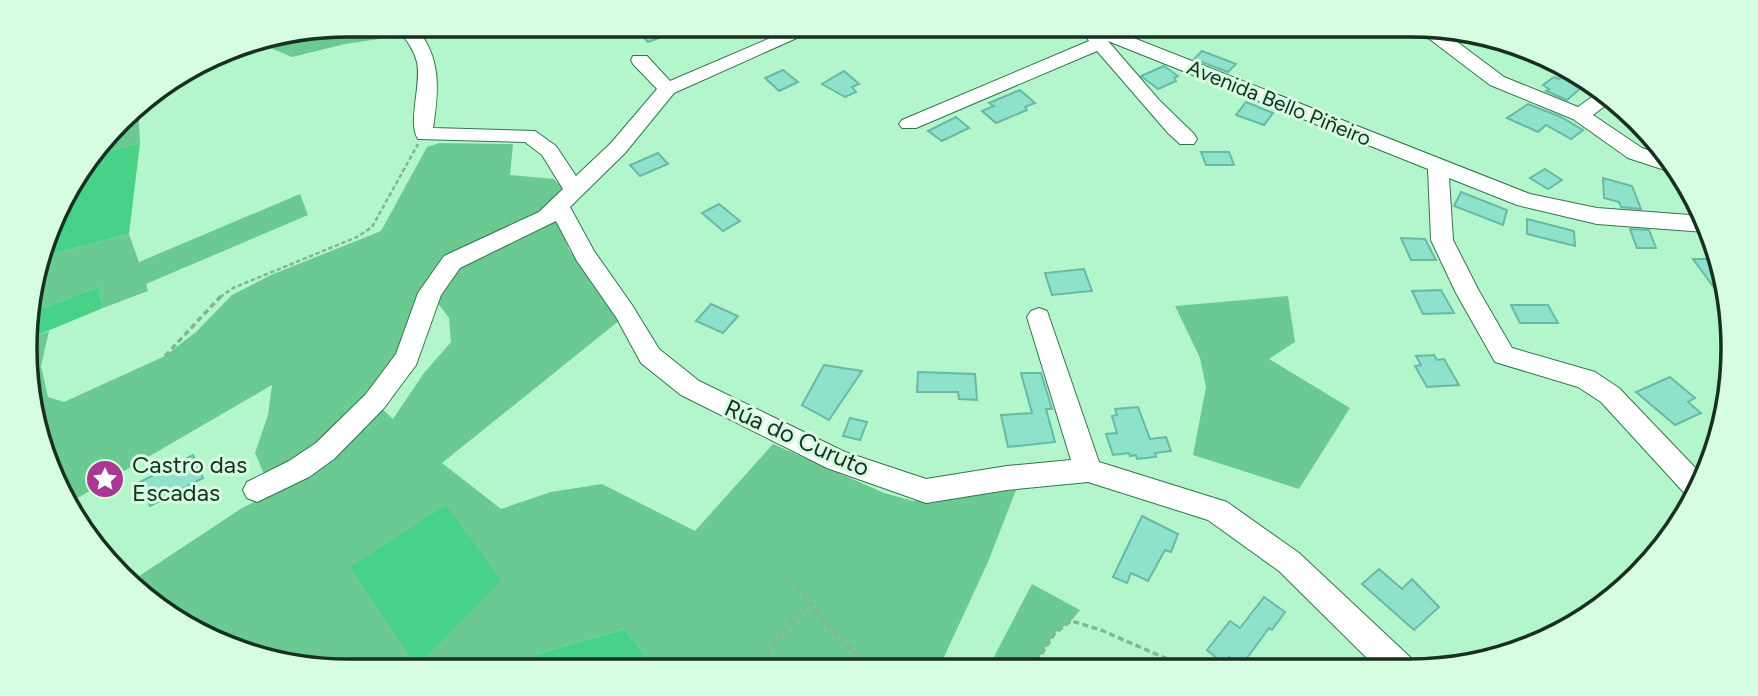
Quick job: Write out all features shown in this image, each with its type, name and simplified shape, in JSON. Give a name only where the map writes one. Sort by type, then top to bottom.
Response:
[{"type":"street","points":[[416,37],[424,51],[429,82],[423,129],[425,134]]},
{"type":"street","points":[[257,490],[299,469],[325,451],[375,401],[407,358],[430,293],[452,262],[536,223],[618,148],[667,89],[789,37]]},
{"type":"street","points":[[909,124],[1080,37]]},
{"type":"street","points":[[1095,37],[1129,73],[1162,119],[1187,139]]},
{"type":"street","name":"Avenida Bello Piñeiro","points":[[1103,37],[1525,200],[1597,216],[1695,223]]},
{"type":"street","points":[[1440,38],[1497,81],[1580,115],[1634,153],[1658,161]]},
{"type":"street","points":[[640,60],[667,89]]},
{"type":"street","points":[[1580,115],[1599,101]]},
{"type":"street","name":"Rúa do Curuto","points":[[425,134],[527,136],[539,139],[546,145],[585,255],[624,311],[650,356],[702,394],[836,460],[926,491],[1007,478],[1088,470],[1217,511],[1289,562],[1390,659]]},
{"type":"street","points":[[1438,166],[1442,240],[1468,293],[1504,355],[1586,379],[1610,395],[1691,482]]},
{"type":"street","points":[[1039,317],[1088,470]]},
{"type":"path","points":[[165,356],[221,296],[233,288],[357,237],[372,227],[412,150],[425,134]]},
{"type":"path","points":[[797,587],[809,604],[862,659]]},
{"type":"path","points":[[764,659],[777,640],[809,604]]},
{"type":"path","points":[[1038,659],[1055,633],[1071,621],[1101,630],[1166,659]]},
{"type":"green space","points":[[328,37],[404,37],[406,39],[386,38],[345,44],[292,57],[270,46]]},
{"type":"green space","points":[[139,118],[140,143],[107,151]]},
{"type":"green space","points":[[140,143],[129,234],[51,254],[78,192],[107,151]]},
{"type":"green space","points":[[439,143],[513,144],[510,175],[554,179],[562,188],[557,202],[545,214],[467,249],[394,363],[346,423],[266,479],[255,453],[268,415],[272,385],[76,499],[60,467],[47,429],[39,389],[37,336],[49,331],[41,366],[48,397],[64,402],[165,356],[196,332],[232,295],[271,275],[381,231],[427,147]]},
{"type":"green space","points":[[300,194],[308,215],[146,284],[148,291],[103,308],[98,287],[39,310],[51,254],[129,234],[139,262]]},
{"type":"green space","points":[[556,216],[569,250],[620,320],[442,463],[501,509],[551,492],[602,484],[695,531],[773,444],[884,493],[913,501],[1016,490],[988,562],[943,659],[647,659],[625,629],[537,654],[531,659],[307,657],[267,649],[229,636],[192,618],[138,577],[242,508],[299,480],[378,405],[393,419],[424,373],[451,342],[449,318],[437,302],[447,271]]},
{"type":"green space","points":[[98,287],[103,308],[37,335],[39,310]]},
{"type":"green space","points":[[1288,296],[1295,342],[1269,359],[1350,408],[1299,489],[1193,455],[1206,387],[1200,358],[1175,306]]},
{"type":"green space","points":[[446,505],[501,580],[424,659],[412,659],[350,567]]},
{"type":"green space","points":[[1032,584],[1080,610],[1055,633],[1038,659],[993,659]]},
{"type":"green space","points":[[625,629],[647,659],[531,659],[537,654]]},
{"type":"building","points":[[643,37],[661,37],[648,42]]},
{"type":"building","points":[[1202,51],[1236,64],[1228,72],[1194,59]]},
{"type":"building","points":[[1164,66],[1178,76],[1174,78],[1176,81],[1158,89],[1141,76]]},
{"type":"building","points":[[783,70],[798,82],[779,91],[765,78]]},
{"type":"building","points":[[844,71],[859,84],[852,87],[856,92],[845,97],[822,84]]},
{"type":"building","points":[[1554,77],[1562,77],[1581,88],[1567,100],[1546,91],[1549,89],[1543,85]]},
{"type":"building","points":[[1020,90],[1035,103],[1025,107],[1027,110],[996,123],[982,111],[994,106],[989,103]]},
{"type":"building","points":[[1246,102],[1273,113],[1264,125],[1236,115]]},
{"type":"building","points":[[1528,104],[1561,117],[1583,130],[1571,139],[1546,125],[1538,132],[1507,118]]},
{"type":"building","points":[[956,117],[969,128],[942,141],[928,131]]},
{"type":"building","points":[[1201,152],[1229,152],[1234,165],[1206,165]]},
{"type":"building","points":[[658,153],[668,164],[640,176],[630,165]]},
{"type":"building","points":[[1545,169],[1562,180],[1548,189],[1530,178]]},
{"type":"building","points":[[1603,178],[1632,186],[1641,209],[1621,207],[1619,202],[1604,198]]},
{"type":"building","points":[[1461,192],[1507,210],[1503,225],[1454,206]]},
{"type":"building","points":[[719,204],[740,221],[723,231],[702,213]]},
{"type":"building","points":[[1527,219],[1574,231],[1575,246],[1527,234]]},
{"type":"building","points":[[1630,229],[1649,230],[1656,248],[1637,248]]},
{"type":"building","points":[[1401,238],[1425,239],[1436,260],[1411,260]]},
{"type":"building","points":[[1693,259],[1708,259],[1716,290]]},
{"type":"building","points":[[1084,269],[1092,291],[1052,295],[1045,273]]},
{"type":"building","points":[[1441,290],[1454,313],[1423,314],[1412,291]]},
{"type":"building","points":[[711,304],[738,316],[723,333],[696,321]]},
{"type":"building","points":[[1511,305],[1548,305],[1558,323],[1520,323]]},
{"type":"building","points":[[1434,355],[1437,360],[1444,359],[1459,385],[1427,387],[1415,366],[1421,365],[1416,356]]},
{"type":"building","points":[[824,365],[862,371],[829,420],[802,405]]},
{"type":"building","points":[[918,372],[975,374],[977,400],[959,399],[958,392],[917,392]]},
{"type":"building","points":[[1021,373],[1041,373],[1052,409],[1046,409],[1055,442],[1008,447],[1001,415],[1032,413]]},
{"type":"building","points":[[1670,377],[1695,398],[1688,402],[1701,413],[1675,425],[1636,392]]},
{"type":"building","points":[[1138,407],[1150,439],[1166,437],[1171,451],[1155,453],[1156,457],[1137,459],[1136,455],[1130,456],[1129,453],[1113,455],[1106,434],[1117,433],[1112,416],[1117,415],[1115,409]]},
{"type":"building","points":[[850,418],[867,422],[860,440],[843,436]]},
{"type":"building","points":[[193,455],[203,478],[150,506],[140,482]]},
{"type":"building","points":[[1142,516],[1178,534],[1171,552],[1165,550],[1148,581],[1131,573],[1127,583],[1113,577]]},
{"type":"building","points":[[1379,569],[1402,589],[1412,579],[1439,607],[1414,630],[1362,584]]},
{"type":"building","points":[[1264,597],[1285,612],[1272,630],[1269,628],[1246,659],[1218,659],[1207,650],[1230,621],[1240,628]]},
{"type":"place","name":"Castro das Escadas","points":[[105,479]]}]
